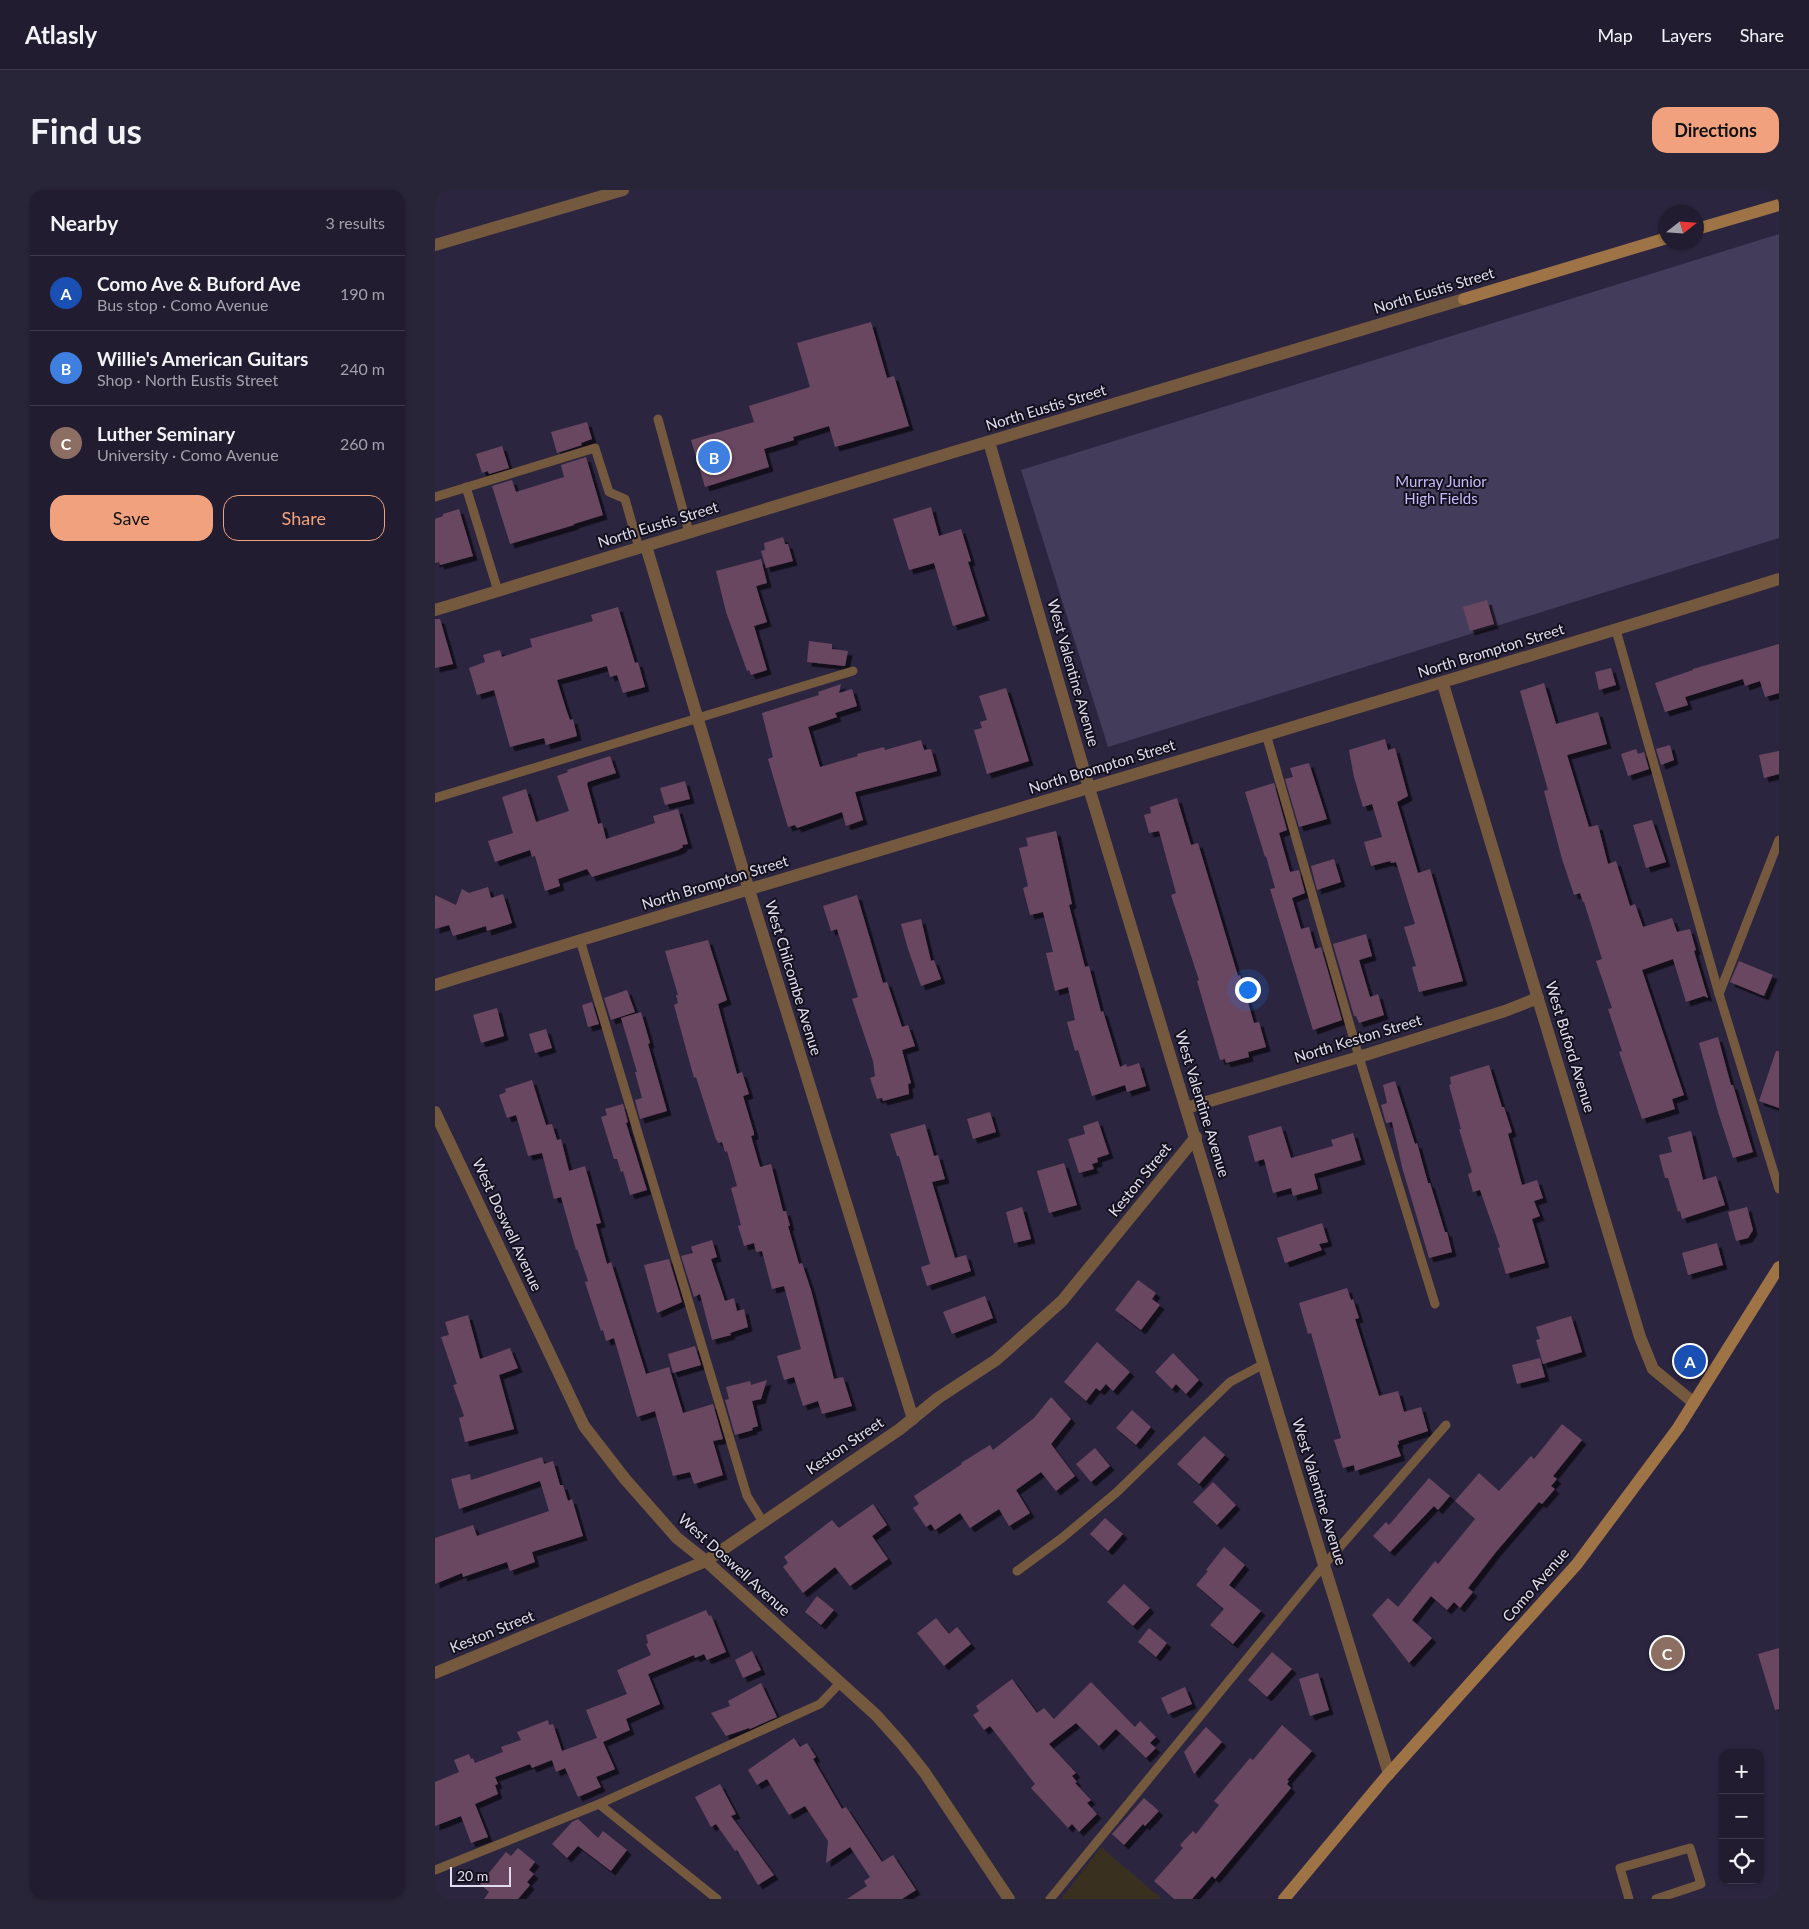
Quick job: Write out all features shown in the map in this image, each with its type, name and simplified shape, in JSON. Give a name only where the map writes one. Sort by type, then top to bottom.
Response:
[{"type":"main road","points":[[1704,228],[1779,205]]},
{"type":"main road","name":"North Eustis Street","points":[[1464,299],[1659,240]]},
{"type":"main road","name":"Como Avenue","points":[[1284,1899],[1389,1774],[1577,1564],[1678,1428],[1779,1267]]},
{"type":"street","points":[[435,245],[588,195],[623,190]]},
{"type":"street","name":"North Eustis Street","points":[[435,610],[1464,299]]},
{"type":"street","name":"West Valentine Avenue","points":[[989,442],[1089,788],[1389,1774]]},
{"type":"street","name":"West Chilcombe Avenue","points":[[643,547],[913,1419]]},
{"type":"street","name":"North Brompton Street","points":[[435,985],[1266,734],[1443,684],[1779,579]]},
{"type":"street","name":"West Buford Avenue","points":[[1443,684],[1640,1337],[1653,1369],[1694,1403]]},
{"type":"street","name":"North Keston Street","points":[[1187,1108],[1359,1057],[1505,1011],[1538,998]]},
{"type":"street","name":"West Doswell Avenue","points":[[435,1112],[584,1426],[625,1480],[677,1538],[706,1561],[876,1715],[903,1744],[1009,1899]]},
{"type":"street","name":"Keston Street","points":[[435,1673],[706,1561],[913,1419],[938,1398],[996,1360],[1057,1306],[1196,1137]]},
{"type":"lane","points":[[658,420],[689,532]]},
{"type":"lane","points":[[435,497],[595,448],[609,492],[625,499],[643,547]]},
{"type":"lane","points":[[466,487],[498,591]]},
{"type":"lane","points":[[1616,630],[1719,994],[1779,1189]]},
{"type":"lane","points":[[435,798],[697,717],[743,706],[853,671]]},
{"type":"lane","points":[[1266,734],[1359,1057],[1435,1304]]},
{"type":"lane","points":[[1719,994],[1779,840]]},
{"type":"lane","points":[[581,940],[747,1496],[763,1522]]},
{"type":"lane","points":[[1017,1571],[1117,1492],[1230,1382],[1263,1364]]},
{"type":"lane","points":[[1051,1899],[1324,1565],[1446,1425]]},
{"type":"lane","points":[[435,1870],[599,1804],[820,1704],[840,1683]]},
{"type":"lane","points":[[599,1804],[717,1899]]},
{"type":"lane","points":[[1629,1899],[1620,1868],[1690,1848],[1701,1884],[1656,1899]]},
{"type":"shaded area","points":[[1101,1847],[1162,1899],[1061,1899]]},
{"type":"green space","name":"Murray Junior High Fields","points":[[1779,234],[1779,538],[1108,747],[1021,470]]},
{"type":"building","points":[[871,322],[887,378],[894,376],[909,426],[835,447],[829,426],[793,437],[794,440],[764,449],[769,467],[705,487],[691,440],[754,422],[749,406],[810,387],[797,343]]},
{"type":"building","points":[[587,422],[592,439],[581,443],[582,445],[557,453],[551,432]]},
{"type":"building","points":[[502,446],[509,468],[489,474],[488,471],[482,473],[476,454]]},
{"type":"building","points":[[586,457],[603,515],[510,544],[492,486],[512,480],[516,492],[564,477],[561,465]]},
{"type":"building","points":[[931,507],[939,536],[961,529],[971,561],[968,562],[985,616],[953,626],[934,563],[909,570],[893,519]]},
{"type":"building","points":[[459,509],[473,556],[440,565],[439,562],[435,563],[435,519],[443,516],[443,514]]},
{"type":"building","points":[[783,537],[785,544],[788,544],[793,561],[766,568],[761,551],[765,550],[764,543]]},
{"type":"building","points":[[761,559],[767,583],[756,586],[767,622],[754,626],[767,670],[751,675],[749,670],[747,671],[726,612],[716,571]]},
{"type":"building","points":[[1487,600],[1494,624],[1470,631],[1463,607]]},
{"type":"building","points":[[618,607],[635,663],[638,662],[645,687],[623,693],[617,675],[610,677],[607,666],[557,680],[570,720],[573,719],[577,736],[546,745],[544,738],[510,747],[494,690],[477,695],[469,668],[485,662],[483,655],[500,650],[502,657],[532,647],[530,639],[593,621],[591,615]]},
{"type":"building","points":[[435,619],[440,619],[453,664],[435,668]]},
{"type":"building","points":[[809,641],[832,644],[832,649],[848,651],[845,666],[807,662]]},
{"type":"building","points":[[1779,644],[1779,693],[1765,697],[1760,681],[1745,686],[1743,679],[1685,697],[1688,705],[1665,712],[1655,683],[1693,669]]},
{"type":"building","points":[[1611,668],[1616,685],[1599,690],[1595,672]]},
{"type":"building","points":[[1544,683],[1556,724],[1598,712],[1607,744],[1567,755],[1589,827],[1598,825],[1608,864],[1616,861],[1630,906],[1635,904],[1643,927],[1672,918],[1677,932],[1690,929],[1696,950],[1694,951],[1708,998],[1704,996],[1686,1002],[1673,959],[1642,970],[1684,1095],[1672,1099],[1675,1109],[1642,1119],[1619,1052],[1622,1051],[1608,1009],[1612,1008],[1596,961],[1602,959],[1584,902],[1580,893],[1574,895],[1562,859],[1544,791],[1548,790],[1520,691]]},
{"type":"building","points":[[841,684],[839,693],[852,689],[857,706],[835,713],[837,717],[808,727],[820,767],[858,756],[857,754],[884,747],[885,750],[921,740],[924,750],[931,749],[937,771],[855,792],[863,820],[846,826],[842,812],[797,828],[795,825],[788,827],[768,759],[773,757],[762,713],[819,695],[818,692]]},
{"type":"building","points":[[1006,688],[1029,761],[987,774],[974,730],[982,728],[980,722],[987,720],[979,696]]},
{"type":"building","points":[[1385,739],[1388,750],[1395,748],[1408,796],[1397,802],[1418,873],[1430,869],[1463,981],[1419,992],[1412,967],[1416,966],[1404,927],[1415,924],[1396,862],[1391,863],[1390,861],[1371,866],[1364,842],[1382,837],[1372,804],[1363,807],[1354,777],[1349,750]]},
{"type":"building","points":[[1670,745],[1674,760],[1661,765],[1656,749]]},
{"type":"building","points":[[1636,749],[1638,754],[1644,752],[1649,769],[1628,776],[1621,754]]},
{"type":"building","points":[[1779,751],[1779,774],[1764,778],[1759,755]]},
{"type":"building","points":[[610,756],[616,773],[588,782],[587,784],[598,824],[602,823],[606,839],[655,823],[653,816],[678,809],[688,844],[682,845],[683,847],[678,850],[592,877],[587,869],[558,879],[560,886],[545,891],[535,856],[532,857],[530,850],[495,862],[488,841],[513,833],[502,797],[526,789],[536,822],[569,811],[557,776],[568,772],[567,770]]},
{"type":"building","points":[[1309,763],[1327,819],[1299,827],[1285,779],[1293,777],[1290,768]]},
{"type":"building","points":[[685,781],[690,799],[665,805],[660,788]]},
{"type":"building","points":[[1274,783],[1287,830],[1279,833],[1290,872],[1299,870],[1305,893],[1292,898],[1301,929],[1309,927],[1315,949],[1321,947],[1342,1020],[1313,1030],[1270,889],[1275,888],[1266,856],[1245,792]]},
{"type":"building","points":[[1177,798],[1191,845],[1198,843],[1238,976],[1240,975],[1254,1023],[1259,1022],[1266,1047],[1248,1052],[1249,1057],[1226,1063],[1225,1059],[1220,1060],[1197,981],[1199,980],[1171,895],[1176,893],[1159,831],[1149,833],[1144,815],[1151,813],[1150,807]]},
{"type":"building","points":[[1652,820],[1666,862],[1646,868],[1633,825]]},
{"type":"building","points":[[1056,831],[1072,904],[1069,905],[1085,967],[1089,966],[1101,1012],[1103,1011],[1120,1067],[1126,1064],[1127,1067],[1139,1063],[1146,1086],[1127,1092],[1125,1085],[1092,1096],[1078,1050],[1075,1051],[1067,1022],[1075,1020],[1068,987],[1055,991],[1046,953],[1053,952],[1043,912],[1030,915],[1023,888],[1028,886],[1019,848],[1028,846],[1026,838]]},
{"type":"building","points":[[1334,859],[1341,882],[1317,890],[1311,866]]},
{"type":"building","points":[[488,887],[491,898],[503,894],[512,923],[487,931],[486,926],[453,936],[449,925],[435,929],[435,895],[456,905],[462,889],[469,893]]},
{"type":"building","points":[[857,895],[883,983],[887,982],[902,1027],[908,1025],[915,1046],[902,1050],[911,1083],[908,1084],[909,1094],[883,1101],[882,1098],[877,1099],[870,1078],[875,1076],[873,1061],[852,999],[858,997],[837,929],[831,931],[823,906]]},
{"type":"building","points":[[921,919],[931,961],[934,960],[941,979],[921,986],[901,924]]},
{"type":"building","points":[[1366,934],[1372,956],[1359,960],[1370,997],[1378,994],[1384,1015],[1359,1023],[1356,1016],[1354,1016],[1333,944]]},
{"type":"building","points":[[708,940],[727,1000],[718,1004],[720,1012],[737,1074],[742,1072],[749,1094],[743,1096],[754,1133],[751,1136],[760,1167],[771,1164],[783,1211],[786,1211],[790,1226],[788,1226],[799,1264],[802,1263],[811,1290],[834,1379],[843,1377],[852,1406],[822,1414],[818,1401],[803,1406],[794,1377],[784,1380],[777,1356],[801,1349],[784,1286],[772,1289],[762,1251],[756,1252],[754,1243],[744,1246],[738,1226],[741,1225],[731,1188],[737,1186],[727,1151],[725,1152],[722,1142],[718,1143],[716,1140],[696,1077],[694,1078],[674,1005],[678,1003],[676,995],[678,995],[665,951]]},
{"type":"building","points":[[1739,961],[1773,975],[1764,996],[1730,982]]},
{"type":"building","points":[[627,990],[635,1012],[611,1020],[604,998]]},
{"type":"building","points":[[592,1002],[599,1024],[588,1027],[582,1005]]},
{"type":"building","points":[[497,1008],[504,1036],[481,1043],[473,1015]]},
{"type":"building","points":[[641,1012],[667,1111],[640,1119],[635,1100],[642,1098],[635,1072],[637,1072],[621,1018]]},
{"type":"building","points":[[546,1029],[552,1048],[535,1053],[529,1034]]},
{"type":"building","points":[[1718,1037],[1731,1085],[1733,1085],[1753,1152],[1733,1158],[1699,1043]]},
{"type":"building","points":[[1776,1051],[1779,1051],[1779,1108],[1759,1101]]},
{"type":"building","points":[[1489,1065],[1512,1132],[1508,1134],[1522,1185],[1537,1180],[1543,1198],[1534,1201],[1540,1216],[1532,1219],[1545,1263],[1506,1274],[1498,1248],[1500,1247],[1480,1190],[1473,1192],[1468,1174],[1472,1172],[1459,1129],[1461,1129],[1449,1085],[1451,1084],[1450,1077]]},
{"type":"building","points":[[532,1080],[546,1125],[552,1124],[557,1140],[561,1139],[569,1171],[585,1166],[601,1223],[596,1224],[607,1264],[611,1262],[646,1374],[669,1367],[683,1413],[713,1404],[723,1439],[713,1441],[723,1475],[694,1484],[690,1472],[673,1476],[655,1411],[637,1417],[614,1338],[606,1341],[603,1330],[601,1331],[585,1282],[588,1281],[576,1250],[561,1197],[554,1199],[542,1153],[528,1156],[516,1115],[507,1118],[499,1095],[506,1092],[505,1089]]},
{"type":"building","points":[[1395,1081],[1415,1144],[1417,1143],[1428,1183],[1430,1183],[1445,1232],[1447,1232],[1452,1252],[1429,1258],[1402,1167],[1392,1122],[1386,1123],[1381,1105],[1387,1103],[1383,1085]]},
{"type":"building","points":[[623,1104],[628,1122],[626,1123],[647,1190],[630,1195],[623,1171],[621,1172],[617,1159],[614,1159],[601,1117],[607,1115],[605,1109]]},
{"type":"building","points":[[990,1112],[996,1132],[973,1139],[967,1119]]},
{"type":"building","points":[[1098,1121],[1109,1154],[1097,1158],[1098,1162],[1092,1164],[1094,1169],[1079,1173],[1068,1139],[1085,1134],[1083,1126]]},
{"type":"building","points":[[925,1124],[934,1156],[938,1155],[945,1179],[932,1182],[955,1258],[966,1255],[971,1271],[927,1286],[921,1267],[930,1264],[899,1156],[897,1156],[890,1134]]},
{"type":"building","points":[[1281,1126],[1291,1158],[1333,1146],[1331,1140],[1353,1133],[1361,1160],[1314,1174],[1318,1189],[1293,1196],[1291,1188],[1273,1193],[1264,1159],[1255,1162],[1248,1136]]},
{"type":"building","points":[[1691,1131],[1703,1180],[1716,1176],[1725,1205],[1682,1219],[1680,1211],[1678,1212],[1668,1178],[1665,1178],[1659,1155],[1672,1152],[1668,1137]]},
{"type":"building","points":[[1064,1163],[1077,1205],[1049,1213],[1037,1171]]},
{"type":"building","points":[[1022,1207],[1031,1239],[1014,1243],[1006,1212]]},
{"type":"building","points":[[1747,1207],[1753,1230],[1748,1238],[1736,1241],[1728,1212]]},
{"type":"building","points":[[1322,1223],[1328,1242],[1319,1244],[1322,1250],[1285,1263],[1277,1238]]},
{"type":"building","points":[[712,1240],[717,1257],[711,1259],[725,1301],[734,1298],[737,1311],[744,1309],[748,1327],[730,1333],[731,1335],[712,1340],[700,1294],[694,1297],[681,1256],[693,1253],[691,1247]]},
{"type":"building","points":[[1717,1243],[1723,1265],[1688,1275],[1682,1253]]},
{"type":"building","points":[[669,1259],[682,1302],[657,1313],[644,1265]]},
{"type":"building","points":[[1138,1280],[1156,1293],[1152,1299],[1160,1305],[1141,1330],[1115,1310]]},
{"type":"building","points":[[1347,1288],[1359,1318],[1355,1319],[1379,1396],[1398,1391],[1404,1412],[1421,1407],[1428,1431],[1398,1441],[1399,1444],[1397,1445],[1401,1456],[1355,1471],[1354,1465],[1343,1468],[1334,1440],[1341,1438],[1311,1333],[1308,1334],[1299,1303]]},
{"type":"building","points":[[985,1296],[993,1318],[952,1334],[943,1312]]},
{"type":"building","points":[[468,1315],[480,1359],[510,1348],[518,1368],[499,1375],[514,1429],[465,1442],[459,1418],[464,1416],[453,1385],[457,1384],[441,1337],[449,1335],[445,1322]]},
{"type":"building","points":[[1571,1316],[1582,1352],[1543,1364],[1536,1340],[1540,1339],[1536,1327]]},
{"type":"building","points":[[1097,1342],[1130,1372],[1113,1391],[1106,1384],[1100,1391],[1096,1388],[1086,1401],[1064,1382]]},
{"type":"building","points":[[695,1346],[701,1365],[673,1373],[668,1354]]},
{"type":"building","points":[[1173,1353],[1199,1380],[1186,1394],[1176,1384],[1172,1389],[1155,1372]]},
{"type":"building","points":[[1540,1358],[1545,1377],[1517,1384],[1512,1365]]},
{"type":"building","points":[[767,1380],[761,1399],[752,1401],[758,1426],[752,1428],[753,1430],[735,1435],[725,1400],[729,1399],[726,1387],[750,1381],[751,1385]]},
{"type":"building","points":[[1051,1397],[1071,1419],[1051,1444],[1075,1476],[1056,1491],[1041,1472],[1016,1490],[1030,1513],[1009,1526],[999,1509],[970,1528],[960,1513],[935,1530],[931,1524],[926,1527],[913,1508],[919,1504],[914,1496],[990,1445],[993,1450],[1034,1418]]},
{"type":"building","points":[[1132,1410],[1151,1427],[1136,1445],[1116,1428]]},
{"type":"building","points":[[1562,1424],[1582,1440],[1553,1476],[1557,1479],[1551,1486],[1555,1489],[1542,1504],[1539,1502],[1496,1552],[1468,1588],[1473,1592],[1460,1608],[1454,1602],[1447,1610],[1431,1596],[1412,1620],[1432,1638],[1409,1663],[1372,1615],[1388,1598],[1398,1607],[1435,1561],[1438,1564],[1475,1519],[1455,1501],[1479,1473],[1499,1491],[1531,1456],[1534,1459]]},
{"type":"building","points":[[1204,1436],[1225,1455],[1199,1484],[1177,1464]]},
{"type":"building","points":[[1095,1448],[1110,1466],[1091,1482],[1076,1464]]},
{"type":"building","points":[[542,1457],[544,1464],[553,1461],[560,1485],[563,1485],[568,1501],[572,1499],[583,1536],[532,1552],[535,1562],[510,1571],[507,1562],[463,1577],[462,1573],[435,1584],[435,1538],[473,1525],[477,1536],[549,1511],[540,1481],[459,1509],[451,1479],[470,1474],[471,1480]]},
{"type":"building","points":[[1429,1478],[1450,1496],[1438,1510],[1434,1506],[1390,1552],[1373,1536],[1386,1522],[1389,1525]]},
{"type":"building","points":[[1213,1482],[1236,1505],[1217,1525],[1193,1502]]},
{"type":"building","points":[[873,1504],[887,1525],[872,1536],[888,1559],[850,1586],[835,1567],[803,1593],[783,1567],[788,1563],[784,1557],[832,1520],[839,1528]]},
{"type":"building","points":[[1105,1518],[1123,1534],[1108,1551],[1090,1534]]},
{"type":"building","points":[[1224,1547],[1245,1565],[1229,1585],[1261,1611],[1233,1644],[1210,1625],[1224,1609],[1196,1585]]},
{"type":"building","points":[[1124,1584],[1150,1608],[1133,1626],[1107,1602]]},
{"type":"building","points":[[817,1596],[834,1610],[821,1625],[805,1612]]},
{"type":"building","points":[[706,1610],[709,1616],[711,1615],[726,1652],[707,1660],[704,1654],[695,1658],[694,1655],[648,1674],[660,1704],[626,1719],[630,1730],[603,1742],[615,1769],[596,1777],[601,1787],[578,1797],[565,1768],[556,1772],[552,1760],[532,1768],[530,1764],[495,1777],[498,1784],[495,1785],[498,1794],[475,1804],[488,1837],[471,1843],[461,1816],[435,1826],[435,1782],[459,1772],[454,1760],[469,1754],[475,1763],[503,1752],[501,1747],[521,1740],[517,1732],[548,1720],[549,1725],[553,1724],[562,1751],[597,1738],[586,1710],[627,1694],[617,1670],[651,1655],[646,1644],[648,1643],[646,1635]]},
{"type":"building","points":[[936,1618],[949,1634],[957,1627],[971,1644],[944,1666],[917,1633]]},
{"type":"building","points":[[1149,1628],[1167,1643],[1156,1657],[1138,1642]]},
{"type":"building","points":[[1779,1648],[1779,1709],[1775,1710],[1758,1654]]},
{"type":"building","points":[[752,1651],[761,1670],[743,1678],[735,1660]]},
{"type":"building","points":[[1272,1652],[1292,1669],[1267,1697],[1248,1680]]},
{"type":"building","points":[[1318,1673],[1329,1710],[1310,1716],[1299,1679]]},
{"type":"building","points":[[1012,1679],[1037,1713],[1044,1708],[1054,1719],[1091,1682],[1135,1727],[1140,1721],[1156,1737],[1150,1743],[1156,1748],[1146,1758],[1116,1729],[1099,1746],[1076,1723],[1049,1744],[1076,1773],[1072,1776],[1077,1782],[1075,1783],[1091,1800],[1087,1803],[1097,1814],[1079,1832],[1072,1824],[1068,1828],[1031,1788],[1035,1784],[990,1726],[984,1730],[973,1715],[979,1711],[976,1706]]},
{"type":"building","points":[[761,1683],[777,1717],[750,1729],[726,1736],[711,1713],[730,1706],[728,1701]]},
{"type":"building","points":[[1185,1687],[1192,1704],[1168,1714],[1161,1698]]},
{"type":"building","points":[[1282,1725],[1312,1751],[1287,1780],[1289,1781],[1287,1784],[1291,1788],[1215,1879],[1212,1876],[1192,1899],[1174,1899],[1154,1881],[1183,1848],[1180,1845],[1193,1831],[1196,1834],[1219,1805],[1214,1801],[1250,1758],[1253,1760]]},
{"type":"building","points":[[1206,1727],[1222,1742],[1194,1774],[1184,1752]]},
{"type":"building","points":[[794,1738],[800,1747],[807,1743],[816,1757],[813,1759],[842,1809],[846,1807],[882,1862],[893,1855],[916,1890],[902,1899],[847,1899],[867,1886],[864,1881],[870,1877],[850,1847],[826,1863],[828,1841],[805,1806],[789,1815],[767,1779],[757,1785],[748,1770]]},
{"type":"building","points":[[720,1784],[736,1814],[731,1816],[774,1875],[758,1885],[737,1850],[735,1851],[716,1824],[711,1827],[695,1797]]},
{"type":"building","points":[[1144,1798],[1159,1811],[1145,1826],[1143,1824],[1124,1845],[1112,1834]]},
{"type":"building","points":[[578,1819],[598,1838],[603,1831],[627,1850],[611,1871],[578,1846],[567,1858],[552,1844],[572,1822]]},
{"type":"building","points":[[518,1848],[535,1862],[529,1870],[534,1874],[527,1882],[530,1885],[518,1899],[484,1899],[489,1892],[480,1884],[506,1852],[511,1856]]},
{"type":"place","name":"Willie's American Guitars","points":[[714,457]]},
{"type":"place","name":"Como Ave & Buford Ave","points":[[1690,1361]]},
{"type":"place","name":"Luther Seminary","points":[[1667,1653]]}]
